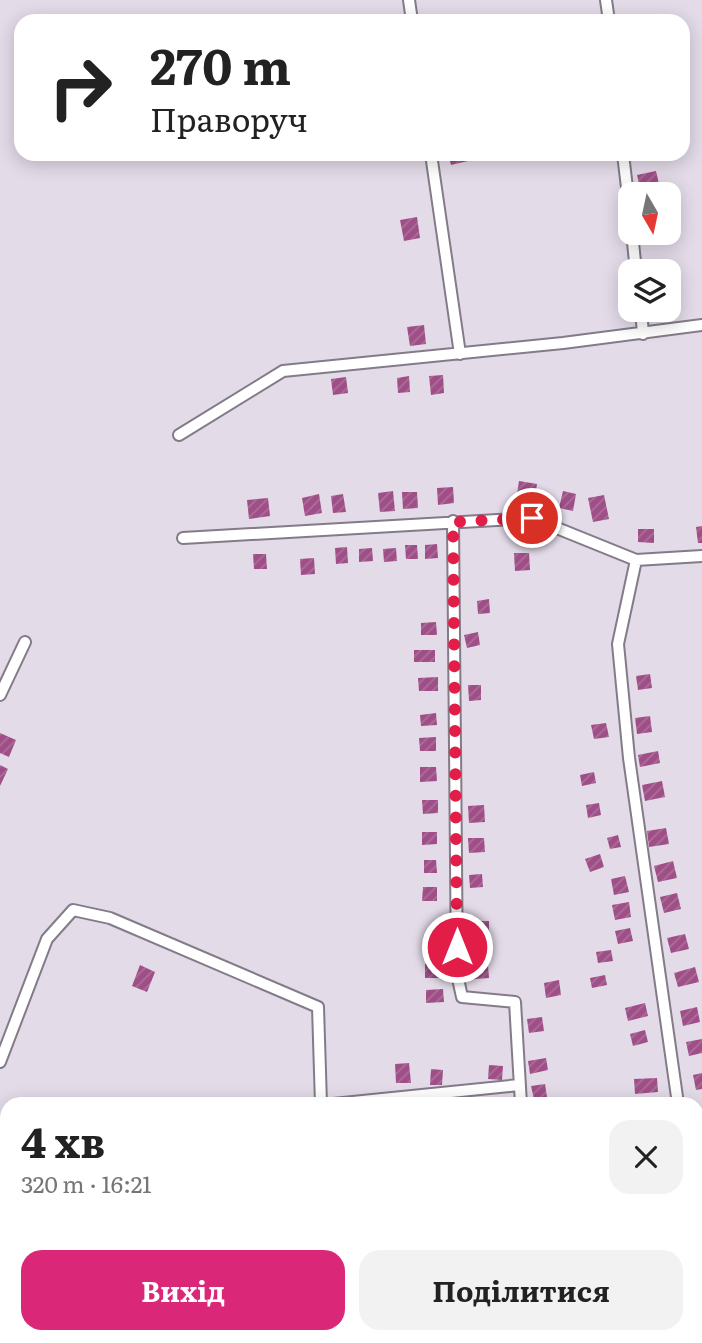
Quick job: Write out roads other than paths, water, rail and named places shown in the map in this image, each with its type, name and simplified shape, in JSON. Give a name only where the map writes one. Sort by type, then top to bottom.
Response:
[{"type":"street","points":[[432,161],[460,354]]},
{"type":"street","points":[[625,161],[627,182]]},
{"type":"street","points":[[642,322],[643,334]]},
{"type":"street","points":[[179,435],[283,372],[643,334],[702,325]]},
{"type":"street","points":[[183,538],[532,518],[636,561],[702,555]]},
{"type":"street","points":[[453,522],[457,974],[461,997],[515,1002],[520,1097]]},
{"type":"street","points":[[636,561],[618,644],[629,758],[677,1097]]},
{"type":"street","points":[[0,695],[24,642]]},
{"type":"street","points":[[1,1058],[47,939],[73,910],[110,918],[318,1007],[321,1097]]},
{"type":"street","points":[[402,1097],[519,1085]]}]
